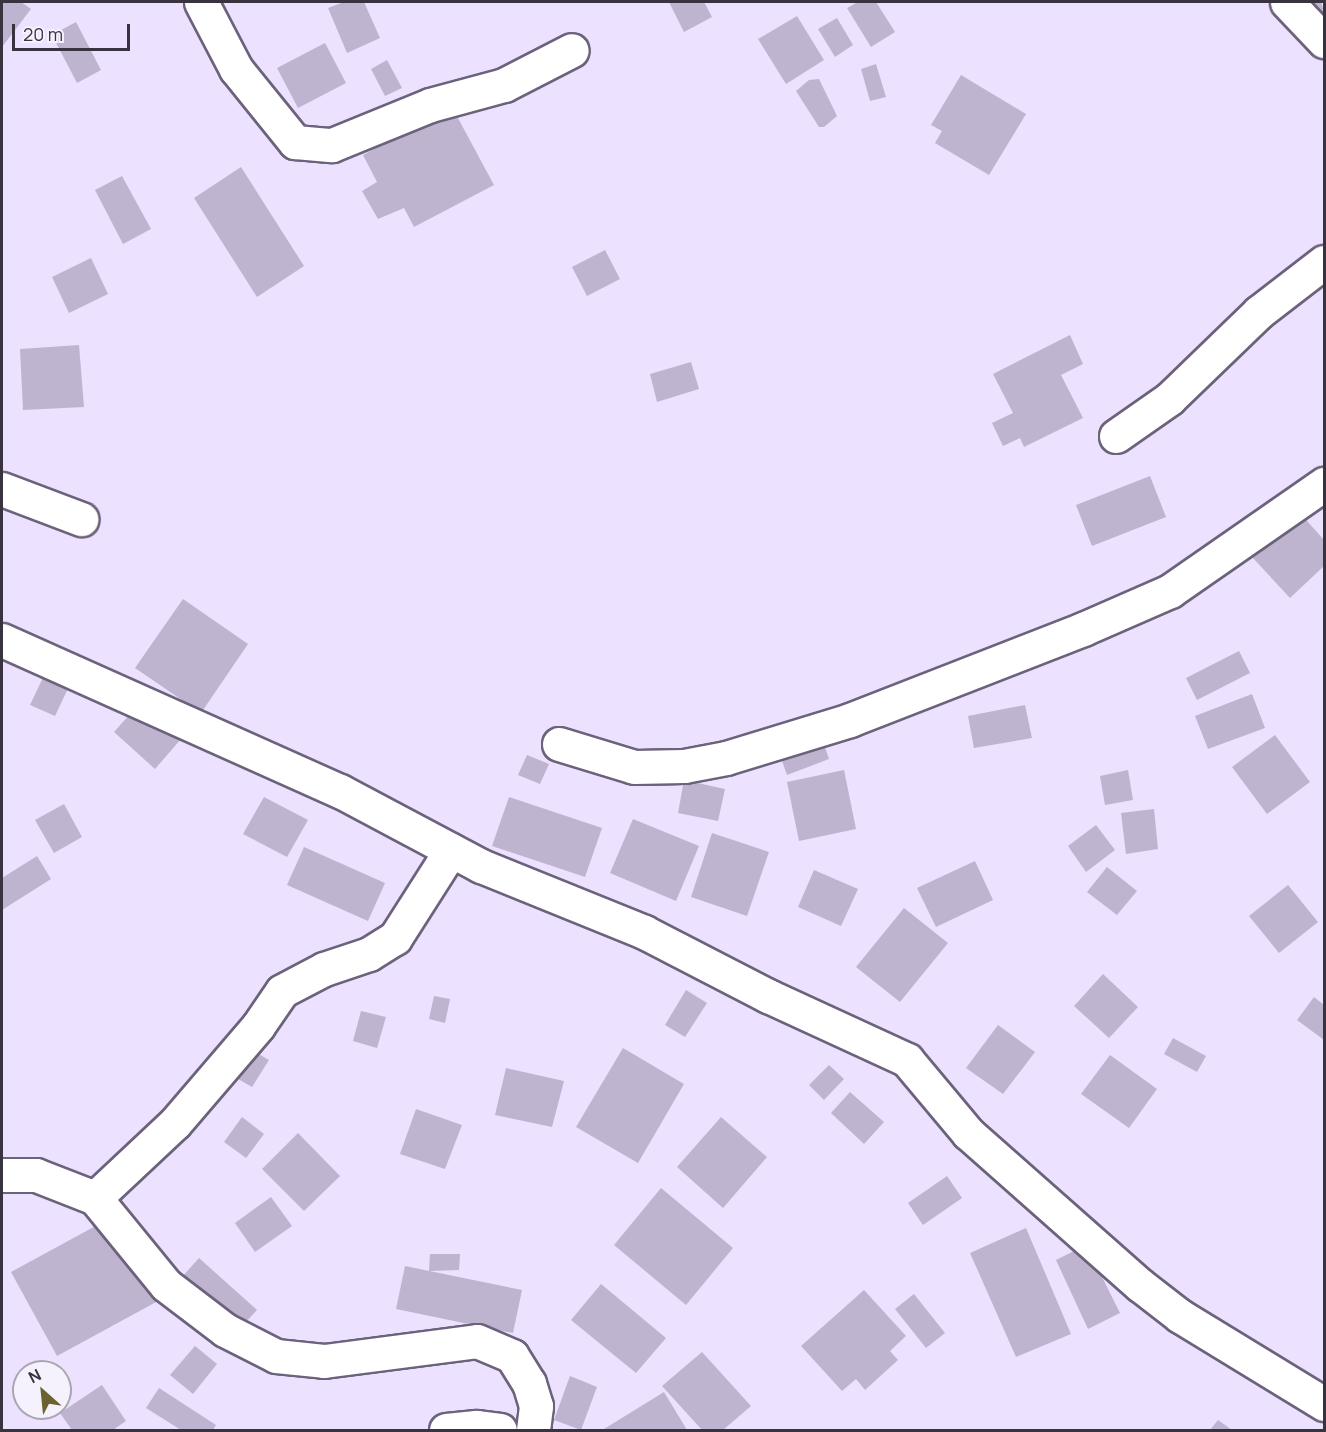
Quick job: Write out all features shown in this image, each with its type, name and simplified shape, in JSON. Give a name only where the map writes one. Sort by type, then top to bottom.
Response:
[{"type":"street","points":[[201,2],[236,69],[295,142],[332,145],[430,105],[504,85],[573,50]]},
{"type":"street","points":[[1287,2],[1324,41]]},
{"type":"street","points":[[1116,436],[1169,399],[1259,312],[1324,262]]},
{"type":"street","points":[[559,744],[634,767],[684,766],[726,759],[850,720],[1061,638],[1170,591],[1324,484]]},
{"type":"street","points":[[2,489],[81,519]]},
{"type":"street","points":[[2,640],[340,791],[451,850],[644,932],[768,996],[907,1060],[968,1133],[1140,1285],[1189,1322],[1324,1404]]},
{"type":"street","points":[[95,1198],[175,1123],[258,1026],[282,991],[324,969],[369,954],[395,938],[451,850]]},
{"type":"street","points":[[2,1175],[36,1174],[95,1198],[166,1285],[225,1330],[276,1356],[324,1360],[450,1341],[477,1341],[512,1356],[529,1383],[536,1406],[533,1431]]},
{"type":"street","points":[[446,1431],[476,1427],[500,1431]]},
{"type":"building","points":[[2,2],[21,2],[31,9],[2,47]]},
{"type":"building","points":[[344,2],[364,2],[380,38],[347,53],[328,8]]},
{"type":"building","points":[[669,2],[704,2],[712,17],[684,32]]},
{"type":"building","points":[[858,2],[876,2],[895,32],[871,47],[847,8]]},
{"type":"building","points":[[1298,2],[1321,2],[1324,12],[1308,21]]},
{"type":"building","points":[[797,16],[824,60],[786,84],[758,39]]},
{"type":"building","points":[[837,18],[853,45],[835,57],[818,29]]},
{"type":"building","points":[[76,22],[101,70],[77,83],[52,35]]},
{"type":"building","points":[[325,43],[346,83],[298,108],[277,68]]},
{"type":"building","points":[[387,60],[402,88],[385,96],[371,69]]},
{"type":"building","points":[[876,64],[886,97],[870,101],[861,69]]},
{"type":"building","points":[[961,75],[1026,114],[989,175],[935,143],[942,131],[931,125]]},
{"type":"building","points":[[819,79],[837,116],[824,127],[819,127],[796,91],[809,80]]},
{"type":"building","points":[[452,107],[494,185],[414,227],[404,208],[378,219],[362,191],[377,182],[363,155]]},
{"type":"building","points":[[241,167],[304,266],[257,297],[194,198]]},
{"type":"building","points":[[122,176],[151,229],[123,244],[95,190]]},
{"type":"building","points":[[605,250],[620,279],[587,296],[572,267]]},
{"type":"building","points":[[91,258],[108,294],[69,313],[52,277]]},
{"type":"building","points":[[1070,335],[1083,364],[1061,375],[1083,418],[1024,447],[1020,438],[1003,446],[992,423],[1013,413],[993,374]]},
{"type":"building","points":[[79,345],[84,407],[23,410],[20,349]]},
{"type":"building","points":[[691,362],[699,389],[657,402],[650,374]]},
{"type":"building","points":[[1150,476],[1166,517],[1092,546],[1076,505]]},
{"type":"building","points":[[1300,513],[1324,540],[1324,566],[1290,598],[1252,557]]},
{"type":"building","points":[[183,599],[248,644],[201,713],[135,668]]},
{"type":"building","points":[[57,648],[82,659],[55,716],[30,705]]},
{"type":"building","points":[[1239,651],[1250,673],[1197,700],[1186,678]]},
{"type":"building","points":[[1252,694],[1265,728],[1208,749],[1195,716]]},
{"type":"building","points":[[147,695],[188,731],[155,769],[114,732]]},
{"type":"building","points":[[1025,705],[1032,738],[974,748],[968,716]]},
{"type":"building","points":[[821,735],[829,759],[787,775],[782,761],[790,757],[787,749]]},
{"type":"building","points":[[1275,735],[1310,782],[1267,814],[1232,767]]},
{"type":"building","points":[[527,755],[549,764],[540,784],[518,775]]},
{"type":"building","points":[[844,770],[856,829],[799,841],[787,782]]},
{"type":"building","points":[[1128,770],[1133,800],[1105,805],[1100,776]]},
{"type":"building","points":[[684,780],[725,789],[718,821],[678,813]]},
{"type":"building","points":[[264,797],[308,820],[287,857],[243,834]]},
{"type":"building","points":[[509,797],[602,828],[585,877],[492,846]]},
{"type":"building","points":[[64,804],[82,837],[54,853],[35,820]]},
{"type":"building","points":[[1154,809],[1158,849],[1126,854],[1121,813]]},
{"type":"building","points":[[633,819],[699,846],[676,901],[610,873]]},
{"type":"building","points":[[1096,825],[1115,850],[1086,872],[1068,846]]},
{"type":"building","points":[[712,833],[769,852],[747,916],[691,897]]},
{"type":"building","points":[[304,847],[385,883],[368,921],[287,885]]},
{"type":"building","points":[[37,856],[51,879],[2,910],[2,878]]},
{"type":"building","points":[[975,861],[993,900],[936,927],[917,888]]},
{"type":"building","points":[[1107,867],[1137,891],[1117,915],[1087,892]]},
{"type":"building","points":[[814,870],[858,889],[841,926],[798,907]]},
{"type":"building","points":[[1288,885],[1318,922],[1279,953],[1249,916]]},
{"type":"building","points":[[904,908],[948,943],[900,1002],[856,967]]},
{"type":"building","points":[[1103,974],[1138,1007],[1109,1038],[1074,1006]]},
{"type":"building","points":[[686,990],[707,1003],[685,1037],[665,1025]]},
{"type":"building","points":[[434,996],[450,999],[445,1023],[429,1019]]},
{"type":"building","points":[[1314,997],[1324,1005],[1324,1040],[1297,1020]]},
{"type":"building","points":[[361,1011],[386,1017],[377,1048],[353,1041]]},
{"type":"building","points":[[998,1025],[1035,1052],[1003,1094],[966,1068]]},
{"type":"building","points":[[1173,1038],[1206,1056],[1197,1072],[1164,1054]]},
{"type":"building","points":[[623,1048],[684,1084],[638,1163],[576,1127]]},
{"type":"building","points":[[250,1049],[269,1060],[252,1087],[233,1076]]},
{"type":"building","points":[[1110,1055],[1157,1089],[1129,1128],[1081,1094]]},
{"type":"building","points":[[829,1065],[844,1079],[824,1100],[809,1085]]},
{"type":"building","points":[[506,1068],[564,1081],[552,1127],[495,1115]]},
{"type":"building","points":[[850,1092],[884,1122],[864,1144],[831,1113]]},
{"type":"building","points":[[416,1109],[462,1125],[445,1169],[400,1154]]},
{"type":"building","points":[[242,1117],[264,1134],[246,1158],[224,1142]]},
{"type":"building","points":[[721,1117],[767,1157],[723,1208],[677,1167]]},
{"type":"building","points":[[298,1133],[340,1176],[304,1211],[262,1169]]},
{"type":"building","points":[[947,1176],[962,1198],[923,1225],[908,1203]]},
{"type":"building","points":[[661,1188],[733,1248],[686,1305],[614,1245]]},
{"type":"building","points":[[271,1197],[292,1226],[255,1252],[235,1223]]},
{"type":"building","points":[[112,1217],[158,1301],[57,1356],[11,1272]]},
{"type":"building","points":[[1026,1228],[1071,1334],[1016,1357],[970,1253]]},
{"type":"building","points":[[1086,1245],[1120,1313],[1088,1329],[1056,1260]]},
{"type":"building","points":[[430,1254],[460,1254],[459,1270],[429,1271]]},
{"type":"building","points":[[199,1258],[257,1310],[221,1349],[164,1297]]},
{"type":"building","points":[[405,1266],[522,1290],[513,1333],[396,1309]]},
{"type":"building","points":[[601,1284],[666,1338],[636,1373],[571,1320]]},
{"type":"building","points":[[864,1290],[906,1336],[890,1351],[898,1360],[865,1390],[856,1379],[842,1391],[801,1346]]},
{"type":"building","points":[[914,1294],[945,1333],[926,1348],[895,1309]]},
{"type":"building","points":[[195,1346],[217,1364],[193,1394],[170,1375]]},
{"type":"building","points":[[702,1352],[751,1406],[723,1430],[702,1430],[662,1386]]},
{"type":"building","points":[[570,1376],[597,1387],[581,1430],[554,1420]]},
{"type":"building","points":[[102,1385],[126,1421],[113,1430],[72,1430],[65,1420],[72,1420],[72,1405]]},
{"type":"building","points":[[159,1388],[216,1425],[213,1430],[181,1430],[146,1408]]},
{"type":"building","points":[[664,1392],[687,1430],[604,1429]]},
{"type":"building","points":[[1218,1420],[1232,1430],[1210,1430]]}]
